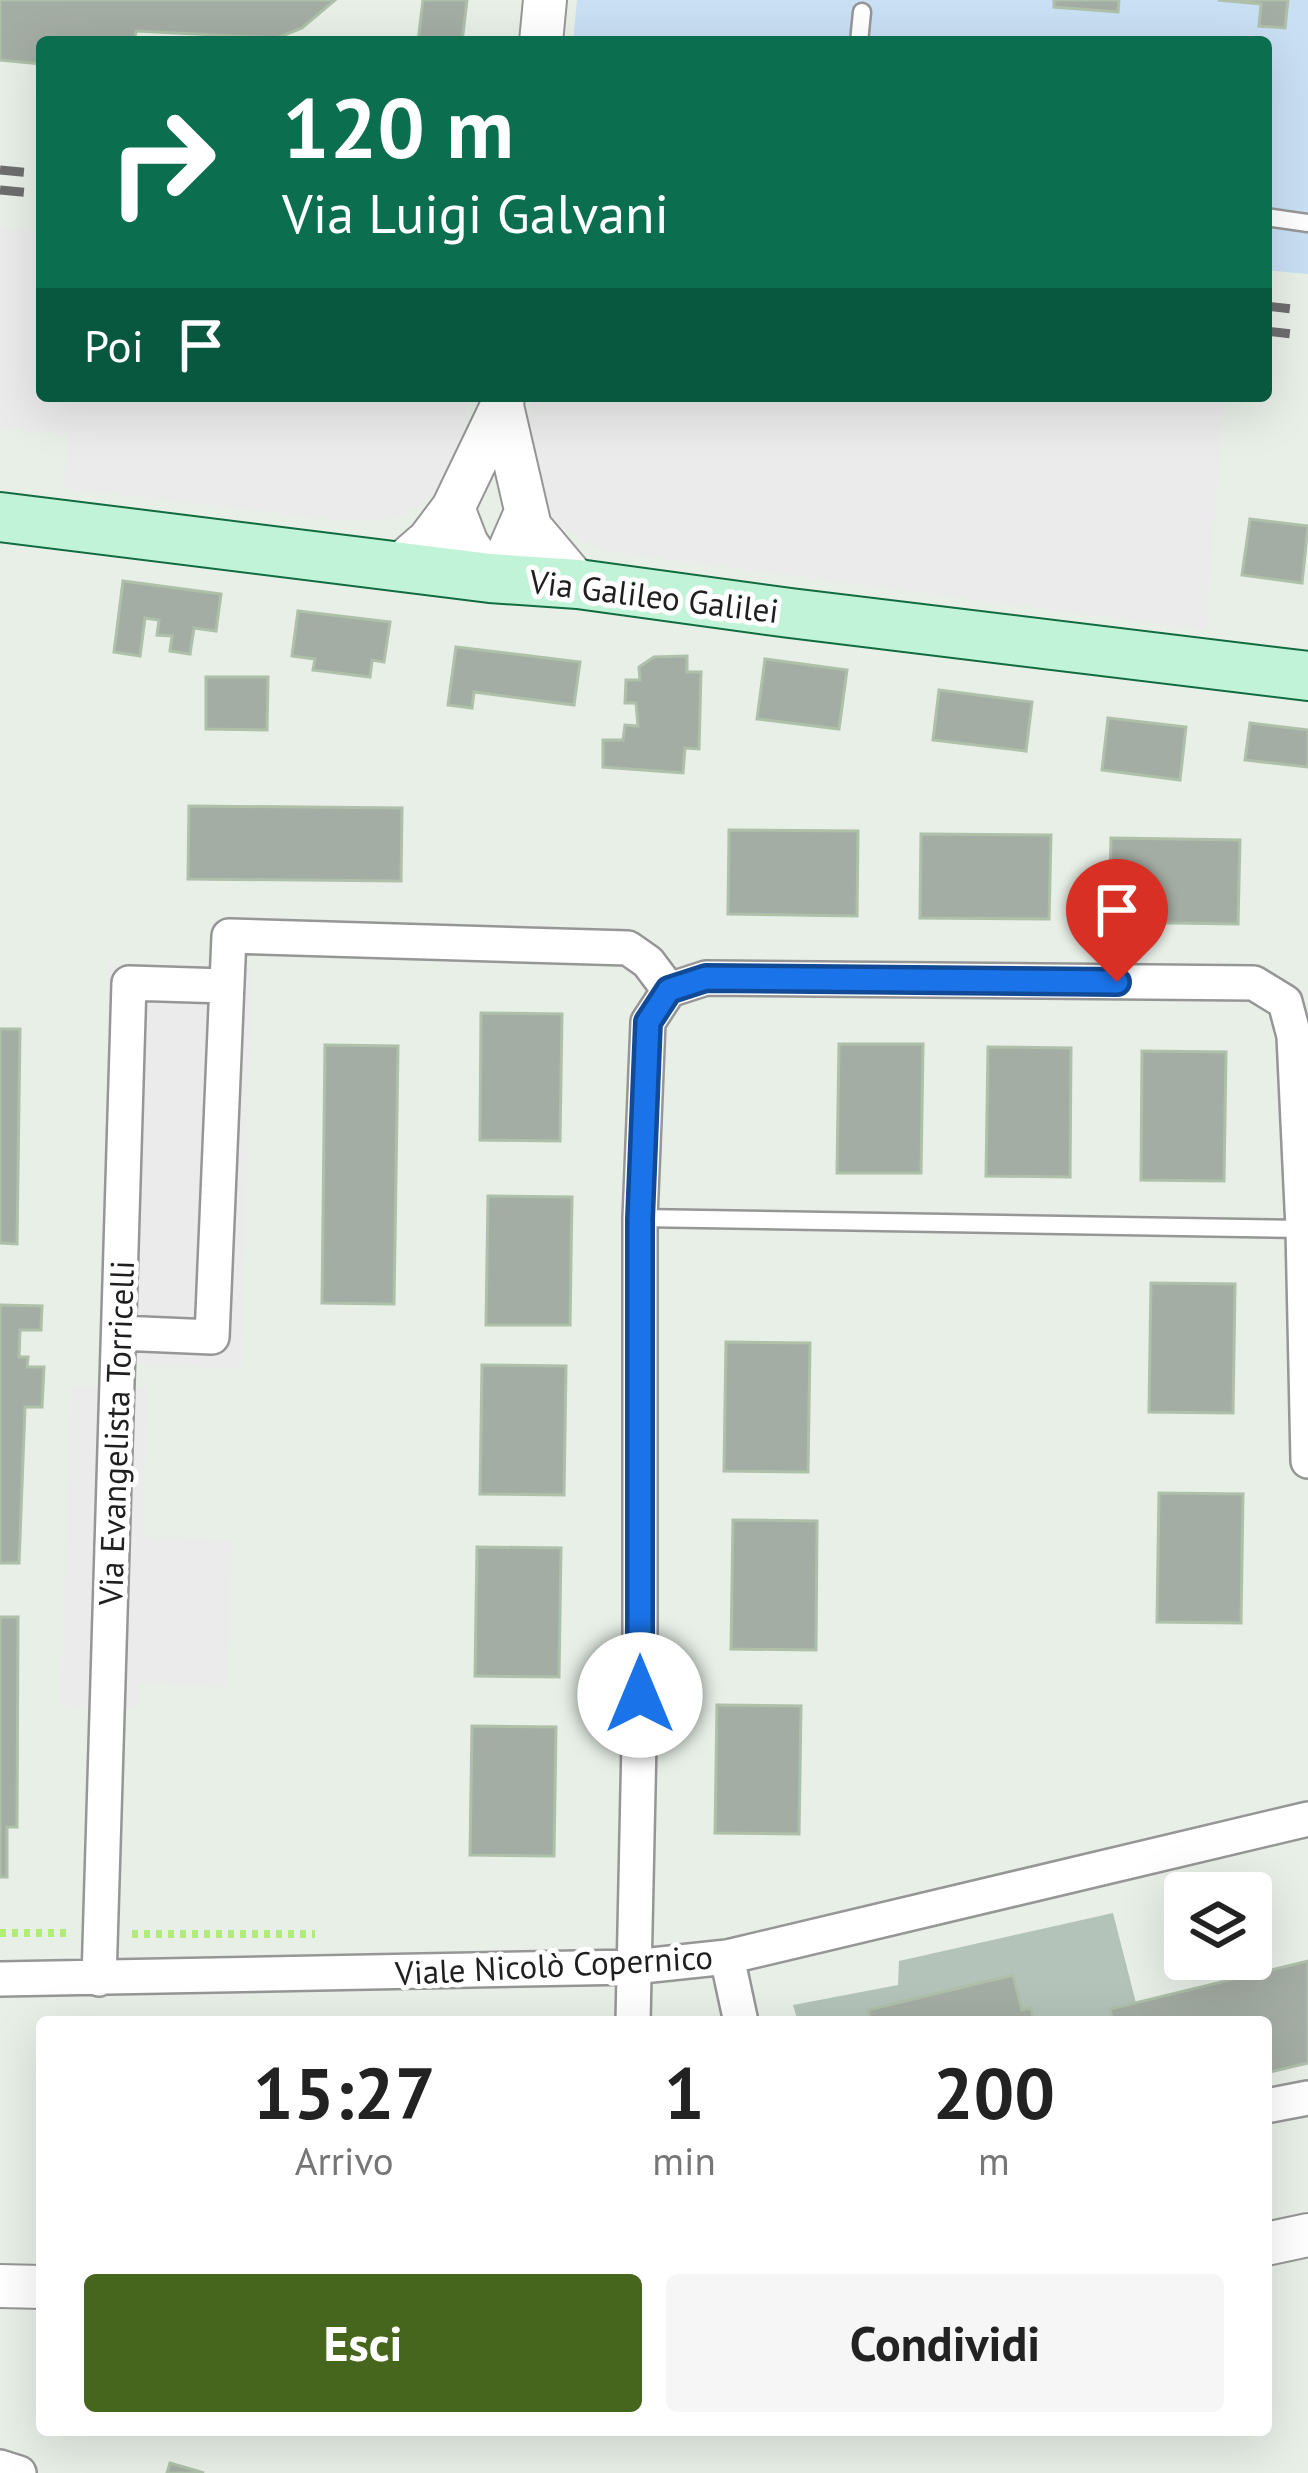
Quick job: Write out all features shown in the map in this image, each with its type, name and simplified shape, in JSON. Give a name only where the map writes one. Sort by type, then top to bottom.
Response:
[{"type":"main road","name":"Via Galileo Galilei","points":[[0,517],[1308,676]]},
{"type":"street","points":[[542,36],[545,0]]},
{"type":"street","points":[[398,567],[429,540],[453,508],[502,402]]},
{"type":"street","points":[[502,402],[530,527],[578,584]]},
{"type":"street","points":[[453,508],[467,544],[490,578],[509,551],[526,512]]},
{"type":"street","points":[[118,1333],[212,1337],[229,936],[628,948],[649,962],[669,990]]},
{"type":"street","points":[[633,2016],[640,1695],[640,1219],[648,1022],[669,990],[706,978],[1254,983],[1285,1002],[1294,1036],[1308,1461]]},
{"type":"street","name":"Via Evangelista Torricelli","points":[[99,1979],[129,982],[225,986]]},
{"type":"street","name":"Viale Nicolò Copernico","points":[[0,1979],[633,1967],[727,1958],[1308,1819]]},
{"type":"street","points":[[727,1958],[740,2016]]},
{"type":"street","points":[[1272,2105],[1308,2098]]},
{"type":"street","points":[[1272,2243],[1308,2235]]},
{"type":"street","points":[[0,2286],[36,2287]]},
{"type":"street","points":[[0,2467],[19,2473]]},
{"type":"lane","points":[[860,36],[862,12]]},
{"type":"lane","points":[[1272,219],[1308,223]]},
{"type":"lane","points":[[640,1219],[1303,1229]]},
{"type":"shaded area","points":[[577,0],[1308,0],[1308,274],[1272,271],[1272,36],[574,36]]},
{"type":"shaded area","points":[[0,227],[36,230],[36,402],[468,402],[460,450],[440,487],[400,516],[375,521],[64,488],[67,434],[0,429]]},
{"type":"shaded area","points":[[531,402],[1224,402],[1206,630],[590,546],[563,528],[541,502],[528,439]]},
{"type":"shaded area","points":[[109,964],[252,968],[241,1368],[98,1364]]},
{"type":"shaded area","points":[[71,1387],[147,1387],[143,1537],[231,1541],[227,1686],[139,1683],[138,1707],[61,1706]]},
{"type":"shaded area","points":[[1113,1913],[1136,2003],[1110,2009],[1112,2016],[796,2016],[793,2005],[898,1985],[899,1961]]},
{"type":"building","points":[[0,0],[335,0],[302,28],[282,36],[136,31],[135,36],[36,36],[36,63],[0,60]]},
{"type":"building","points":[[423,0],[467,0],[463,36],[419,36]]},
{"type":"building","points":[[1054,0],[1119,0],[1118,12],[1054,7]]},
{"type":"building","points":[[1218,0],[1288,0],[1285,28],[1259,26],[1261,4]]},
{"type":"building","points":[[1250,519],[1308,526],[1302,583],[1242,575]]},
{"type":"building","points":[[123,581],[221,594],[216,631],[194,628],[190,654],[170,651],[172,636],[157,635],[159,620],[145,618],[140,656],[114,652]]},
{"type":"building","points":[[298,611],[390,622],[384,662],[372,660],[370,677],[313,670],[315,659],[292,656]]},
{"type":"building","points":[[456,647],[580,662],[574,705],[474,692],[472,708],[448,705]]},
{"type":"building","points":[[687,656],[687,672],[701,672],[699,749],[685,748],[683,773],[603,767],[603,740],[623,740],[625,725],[638,726],[636,703],[625,703],[626,680],[640,680],[639,667],[654,657]]},
{"type":"building","points":[[765,659],[847,670],[839,729],[757,719]]},
{"type":"building","points":[[206,677],[268,677],[267,730],[206,729]]},
{"type":"building","points":[[939,690],[1032,702],[1026,751],[933,740]]},
{"type":"building","points":[[1108,718],[1186,727],[1180,780],[1102,770]]},
{"type":"building","points":[[1250,723],[1308,730],[1308,767],[1245,760]]},
{"type":"building","points":[[189,806],[402,808],[401,881],[188,879]]},
{"type":"building","points":[[729,830],[858,831],[857,916],[728,914]]},
{"type":"building","points":[[921,834],[1051,835],[1049,919],[920,918]]},
{"type":"building","points":[[1111,838],[1240,840],[1238,924],[1109,922]]},
{"type":"building","points":[[481,1013],[562,1014],[560,1141],[480,1140]]},
{"type":"building","points":[[0,1029],[20,1029],[17,1244],[0,1243]]},
{"type":"building","points":[[839,1044],[923,1044],[921,1173],[837,1173]]},
{"type":"building","points":[[325,1045],[398,1046],[394,1304],[322,1303]]},
{"type":"building","points":[[988,1047],[1071,1048],[1070,1177],[986,1176]]},
{"type":"building","points":[[1142,1051],[1226,1052],[1224,1181],[1141,1180]]},
{"type":"building","points":[[488,1196],[572,1197],[570,1325],[486,1325]]},
{"type":"building","points":[[1151,1283],[1235,1284],[1233,1413],[1149,1412]]},
{"type":"building","points":[[0,1305],[42,1306],[41,1330],[20,1330],[19,1357],[28,1357],[27,1367],[44,1367],[42,1407],[25,1407],[19,1563],[0,1563]]},
{"type":"building","points":[[726,1342],[810,1343],[808,1472],[724,1471]]},
{"type":"building","points":[[482,1365],[566,1366],[564,1495],[480,1494]]},
{"type":"building","points":[[1159,1493],[1243,1494],[1241,1623],[1157,1622]]},
{"type":"building","points":[[733,1520],[817,1521],[816,1650],[731,1649]]},
{"type":"building","points":[[477,1547],[561,1548],[559,1677],[475,1676]]},
{"type":"building","points":[[0,1617],[18,1617],[17,1827],[7,1827],[7,1877],[0,1877]]},
{"type":"building","points":[[717,1705],[801,1706],[799,1834],[715,1833]]},
{"type":"building","points":[[472,1726],[556,1727],[554,1856],[470,1855]]},
{"type":"building","points":[[1308,1961],[1308,2063],[1272,2072],[1272,2016],[1112,2016],[1110,2009],[1230,1980],[1272,1980],[1272,1970]]},
{"type":"building","points":[[1013,1975],[1022,2010],[1031,2008],[1033,2016],[870,2016],[868,2010]]},
{"type":"building","points":[[170,2463],[204,2473],[167,2473]]},
{"type":"railway","points":[[0,170],[36,173]]},
{"type":"railway","points":[[0,190],[36,193]]},
{"type":"railway","points":[[1272,307],[1308,311]]},
{"type":"railway","points":[[1272,332],[1308,336]]},
{"type":"route","points":[[640,1695],[640,1219],[648,1022],[669,990],[706,978],[1117,982]]}]
